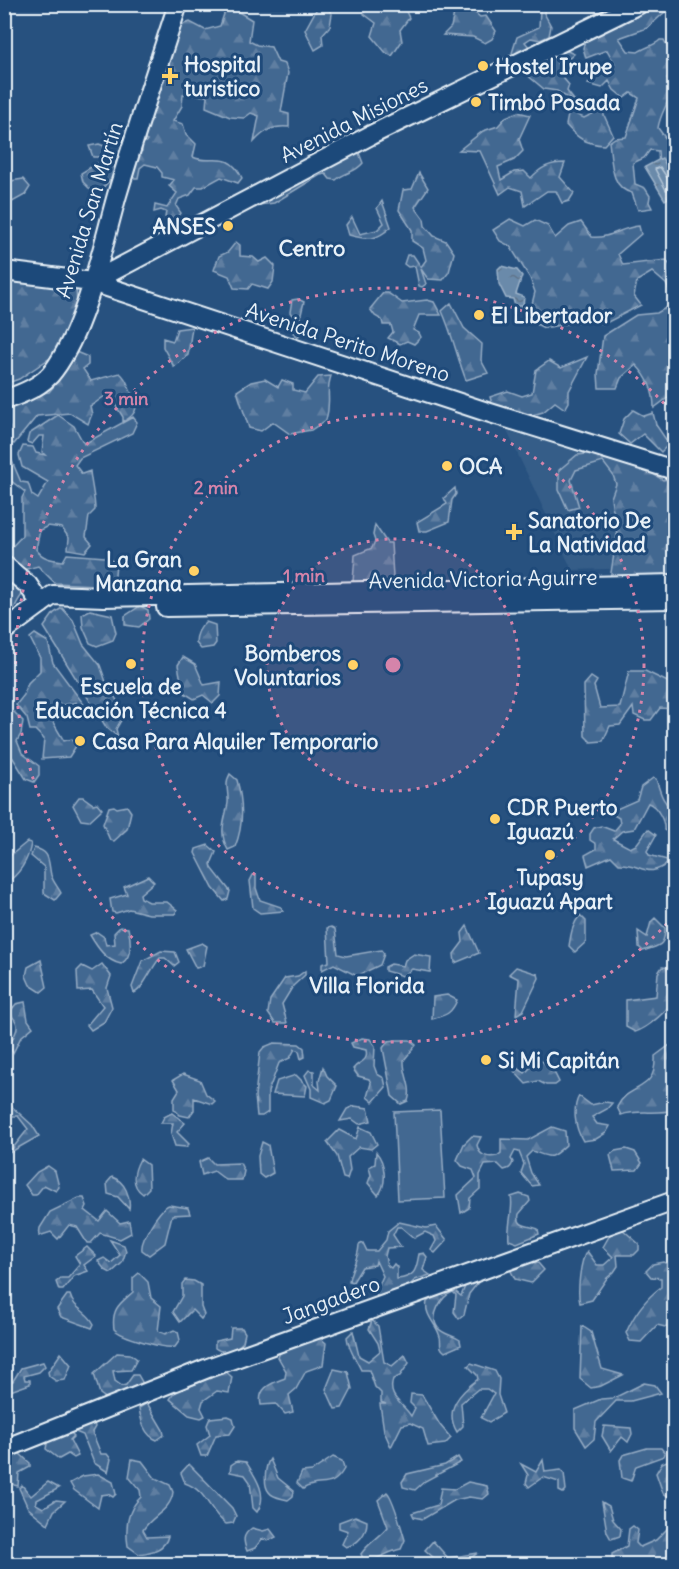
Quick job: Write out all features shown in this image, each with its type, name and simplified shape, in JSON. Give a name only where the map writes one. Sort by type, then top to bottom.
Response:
[{"type":"main road","name":"Avenida San Martín","points":[[4,400],[44,382],[55,370],[68,346],[92,282],[136,130],[178,4]]},
{"type":"main road","name":"Avenida Misiones","points":[[92,282],[371,135],[639,4]]},
{"type":"main road","name":"Avenida Perito Moreno","points":[[4,271],[92,282],[487,412],[675,470]]},
{"type":"main road","points":[[4,565],[28,585],[41,604]]},
{"type":"main road","name":"Avenida Victoria Aguirre","points":[[4,631],[53,595],[104,597],[242,592],[675,584]]},
{"type":"main road","name":"Avenida Victoria Aguirre","points":[[242,592],[675,599]]},
{"type":"main road","name":"Jangadero","points":[[4,1449],[208,1368],[675,1201]]},
{"type":"shaded area","points":[[507,431],[635,466],[641,568],[572,570]]},
{"type":"green space","points":[[310,5],[325,5],[332,14],[330,26],[322,35],[323,45],[315,50],[305,30],[317,8]]},
{"type":"green space","points":[[376,5],[403,5],[409,18],[400,30],[402,41],[392,56],[386,53],[372,36],[376,23],[364,14],[365,10]]},
{"type":"green space","points":[[433,5],[450,5],[465,13],[473,11],[480,17],[486,16],[496,31],[492,39],[485,43],[473,37],[443,35],[451,27],[454,13]]},
{"type":"green space","points":[[533,5],[545,5],[544,13],[551,26],[549,36],[540,40],[531,38],[525,42],[530,48],[518,60],[512,53],[517,37],[539,27],[540,10]]},
{"type":"green space","points":[[658,5],[674,5],[674,9],[665,12],[647,28],[619,38],[628,51],[638,52],[664,40],[674,60],[674,70],[667,79],[672,87],[671,92],[658,128],[669,143],[674,141],[674,175],[659,168],[658,151],[650,150],[644,158],[633,163],[635,184],[645,188],[650,196],[649,202],[652,208],[638,210],[632,193],[620,186],[613,173],[609,142],[615,138],[626,137],[639,98],[631,93],[624,98],[614,90],[609,81],[602,88],[588,84],[595,72],[615,64],[607,50],[586,58],[583,48],[586,37],[635,11],[655,11]]},
{"type":"green space","points":[[232,8],[252,20],[249,41],[271,47],[278,62],[285,64],[288,73],[281,112],[289,114],[289,127],[269,130],[254,142],[259,116],[251,113],[244,118],[230,117],[206,107],[207,96],[183,94],[182,106],[173,121],[183,124],[186,134],[196,144],[193,157],[231,163],[242,178],[238,183],[221,177],[203,187],[196,187],[190,195],[179,199],[176,206],[181,213],[172,220],[165,217],[166,212],[161,210],[154,212],[155,205],[167,208],[177,193],[169,186],[174,180],[162,177],[157,167],[145,164],[140,168],[138,178],[132,178],[130,184],[125,182],[137,154],[142,151],[142,144],[147,141],[140,137],[178,26],[190,22],[205,30],[220,26],[225,11]]},
{"type":"green space","points":[[563,49],[574,54],[566,61],[557,63],[569,85],[567,91],[577,104],[577,115],[584,118],[594,113],[591,101],[598,102],[613,135],[604,145],[582,140],[566,125],[571,100],[557,91],[544,89],[521,70]]},
{"type":"green space","points":[[518,112],[530,115],[519,139],[523,151],[514,160],[498,167],[501,180],[514,172],[524,171],[531,178],[546,166],[565,163],[560,177],[574,193],[569,201],[562,203],[556,191],[547,191],[525,206],[522,191],[510,187],[500,194],[480,151],[459,150],[483,131],[498,126],[506,117]]},
{"type":"green space","points":[[99,144],[114,150],[121,157],[116,163],[117,173],[96,195],[83,182],[81,173],[101,161],[101,157],[93,157],[89,146]]},
{"type":"green space","points":[[351,152],[359,153],[363,163],[357,169],[336,180],[330,179],[326,174],[320,175],[274,203],[259,205],[260,197]]},
{"type":"green space","points":[[419,173],[428,188],[415,207],[424,219],[425,226],[434,236],[446,241],[454,253],[449,272],[443,280],[428,279],[421,269],[426,284],[422,287],[419,286],[415,266],[408,267],[404,264],[407,255],[413,255],[421,267],[426,260],[423,248],[412,241],[412,230],[399,210],[403,190],[412,189]]},
{"type":"green space","points":[[23,179],[30,187],[25,195],[5,206],[5,182]]},
{"type":"green space","points":[[382,201],[391,227],[381,235],[372,238],[349,235],[346,225],[352,217],[360,234],[377,230],[384,223],[377,208]]},
{"type":"green space","points":[[510,219],[525,226],[535,220],[548,226],[555,238],[569,226],[581,222],[592,237],[639,226],[641,234],[618,254],[623,265],[666,260],[674,270],[674,300],[666,284],[652,272],[637,281],[634,296],[641,305],[604,324],[588,320],[544,328],[528,320],[535,292],[530,278],[510,246],[500,241],[493,230]]},
{"type":"green space","points":[[236,242],[240,245],[240,256],[253,257],[259,262],[267,258],[275,266],[273,282],[268,289],[252,284],[248,289],[234,288],[229,276],[214,270],[219,256],[228,252]]},
{"type":"green space","points":[[5,279],[76,286],[77,308],[50,358],[19,379],[5,384]]},
{"type":"green space","points":[[383,293],[388,293],[402,303],[427,300],[434,302],[441,315],[419,315],[413,330],[421,337],[414,344],[407,341],[400,344],[388,338],[393,332],[391,325],[383,325],[382,320],[370,309]]},
{"type":"green space","points":[[298,299],[304,302],[298,327],[301,332],[298,337],[288,328],[294,318],[290,312],[292,300]]},
{"type":"green space","points":[[451,303],[464,328],[482,344],[481,360],[488,373],[466,380],[442,311]]},
{"type":"green space","points":[[674,303],[674,347],[669,354],[674,361],[674,393],[654,408],[650,385],[636,365],[621,378],[617,388],[599,388],[598,374],[603,336],[636,315],[657,313]]},
{"type":"green space","points":[[192,327],[188,355],[174,367],[163,347],[163,338],[173,341],[177,329]]},
{"type":"green space","points":[[71,350],[88,357],[88,365],[83,369],[91,381],[120,373],[135,400],[135,412],[123,422],[123,417],[109,395],[90,406],[92,414],[88,424],[70,413],[37,416],[14,444],[5,440],[4,409],[16,406],[37,394],[49,392],[58,381]]},
{"type":"green space","points":[[587,357],[569,391],[569,402],[565,409],[555,402],[543,412],[532,415],[530,428],[496,418],[490,397],[508,391],[522,396],[532,393],[536,370],[549,361],[561,368]]},
{"type":"green space","points":[[331,376],[326,420],[311,430],[290,434],[273,422],[261,431],[249,428],[237,391],[251,382],[265,379],[278,387],[282,380],[293,384],[293,390],[305,393],[318,377]]},
{"type":"green space","points":[[633,410],[644,416],[653,413],[656,425],[669,444],[661,452],[643,434],[630,444],[619,434],[624,419]]},
{"type":"green space","points":[[58,415],[74,426],[84,444],[133,417],[137,422],[132,433],[80,458],[75,465],[82,474],[90,471],[95,510],[89,516],[86,537],[92,544],[85,552],[68,549],[69,538],[62,528],[48,526],[40,530],[36,549],[45,557],[59,561],[63,561],[67,554],[105,557],[116,563],[114,586],[55,583],[38,566],[23,570],[5,554],[22,536],[22,498],[25,492],[5,476],[4,457],[11,459],[21,482],[28,483],[32,495],[38,499],[48,482],[22,467],[19,455],[23,446],[33,447],[36,453],[45,455],[42,452],[44,436],[39,436],[32,444],[27,442],[29,434]]},
{"type":"green space","points":[[605,452],[643,468],[663,480],[674,478],[674,595],[610,579],[617,535],[611,498],[616,484],[613,475],[603,462],[576,470],[571,480],[579,507],[568,510],[559,490],[559,470],[577,455]]},
{"type":"green space","points":[[455,488],[456,494],[452,500],[449,522],[427,531],[419,531],[417,522],[447,504],[444,498]]},
{"type":"green space","points":[[375,525],[387,543],[391,543],[393,577],[390,583],[359,586],[353,582],[355,555],[372,548],[375,541],[373,535]]},
{"type":"green space","points":[[4,574],[23,594],[4,623]]},
{"type":"green space","points":[[140,606],[148,610],[149,619],[139,627],[125,625],[125,616]]},
{"type":"green space","points":[[62,608],[73,620],[83,644],[100,665],[106,682],[119,704],[123,717],[116,729],[118,737],[106,727],[44,627],[54,613]]},
{"type":"green space","points":[[90,610],[112,615],[116,633],[113,640],[97,646],[90,643],[83,627],[82,614]]},
{"type":"green space","points":[[206,622],[215,625],[216,643],[213,647],[201,649],[196,643],[197,637]]},
{"type":"green space","points":[[35,634],[48,642],[53,663],[88,710],[87,715],[83,713],[76,702],[63,705],[55,703],[55,712],[51,719],[64,741],[72,739],[76,746],[69,757],[42,759],[44,739],[35,730],[30,730],[27,718],[16,705],[24,695],[28,683],[40,671],[40,658],[30,638]]},
{"type":"green space","points":[[183,657],[195,664],[204,685],[221,682],[220,696],[213,703],[203,695],[194,699],[183,692],[178,665]]},
{"type":"green space","points":[[629,671],[645,671],[674,685],[674,709],[660,708],[651,720],[645,720],[634,715],[633,707],[620,725],[610,726],[603,741],[591,742],[585,736],[584,685],[591,677],[597,681],[594,686],[600,708],[620,707]]},
{"type":"green space","points":[[14,712],[23,721],[21,734],[17,741],[22,753],[39,766],[39,775],[34,782],[26,779],[13,758],[5,752],[5,715]]},
{"type":"green space","points":[[230,774],[237,780],[242,814],[235,847],[228,850],[223,832],[228,803],[227,781]]},
{"type":"green space","points":[[653,778],[656,779],[664,801],[674,812],[674,830],[669,833],[664,830],[660,814],[648,803],[634,829],[622,831],[613,839],[630,848],[636,845],[648,829],[656,835],[647,851],[649,855],[671,861],[656,870],[645,870],[619,864],[611,856],[588,866],[585,855],[596,849],[596,844],[590,840],[590,834],[594,828],[601,826],[614,831],[620,824],[619,818],[612,814],[614,810],[637,800],[641,787]]},
{"type":"green space","points":[[79,797],[93,804],[97,803],[102,809],[89,821],[81,820],[73,805]]},
{"type":"green space","points":[[127,806],[131,812],[127,829],[114,841],[110,840],[103,824],[109,807],[117,808]]},
{"type":"green space","points":[[27,842],[31,843],[26,861],[15,876],[5,883],[5,860]]},
{"type":"green space","points":[[208,845],[216,852],[211,864],[212,868],[230,891],[228,899],[224,901],[213,888],[195,853],[196,849]]},
{"type":"green space","points":[[34,848],[46,854],[48,858],[52,878],[61,893],[55,900],[44,893],[44,867],[31,856]]},
{"type":"green space","points":[[253,875],[256,875],[256,888],[260,900],[281,907],[283,911],[260,913],[253,908],[250,881]]},
{"type":"green space","points":[[148,876],[154,882],[140,894],[141,898],[149,902],[167,902],[177,910],[175,914],[149,914],[129,909],[112,912],[110,899],[127,894],[124,887]]},
{"type":"green space","points":[[580,915],[586,921],[586,942],[575,952],[569,946],[571,934]]},
{"type":"green space","points":[[655,918],[665,928],[664,939],[660,945],[643,951],[639,947],[638,931],[647,937],[651,922]]},
{"type":"green space","points":[[467,926],[479,953],[455,963],[454,954],[463,942],[462,933]]},
{"type":"green space","points":[[120,927],[128,928],[130,943],[128,957],[121,964],[106,957],[90,935],[97,932],[104,937],[106,945],[115,944],[114,933]]},
{"type":"green space","points":[[327,928],[335,929],[338,954],[346,956],[381,950],[384,954],[380,965],[357,976],[334,964],[322,970],[322,964],[329,962]]},
{"type":"green space","points":[[202,943],[207,946],[203,966],[196,968],[186,949]]},
{"type":"green space","points":[[161,951],[175,952],[179,962],[174,966],[165,958],[160,958],[141,988],[134,993],[132,987],[142,961]]},
{"type":"green space","points":[[414,954],[431,957],[430,972],[412,969],[403,976],[385,971],[385,967],[391,964],[403,966],[405,960]]},
{"type":"green space","points":[[41,960],[47,987],[41,992],[30,985],[26,976],[28,967]]},
{"type":"green space","points":[[102,964],[111,976],[107,988],[112,1007],[104,1022],[91,1030],[87,1025],[103,1006],[92,990],[78,991],[77,971],[82,966],[92,971]]},
{"type":"green space","points":[[516,967],[538,974],[539,978],[523,1011],[516,1015],[519,979],[509,974]]},
{"type":"green space","points":[[662,967],[674,968],[676,987],[672,1002],[658,1018],[635,1032],[626,1027],[626,1000],[656,996],[658,973]]},
{"type":"green space","points":[[305,971],[305,975],[293,986],[282,1004],[287,1023],[275,1023],[268,1013],[270,1000],[285,978],[298,976]]},
{"type":"green space","points":[[447,995],[457,1000],[452,1009],[432,1019],[433,997]]},
{"type":"green space","points":[[25,1002],[28,1020],[33,1027],[21,1037],[13,1053],[9,1046],[17,1025],[9,1013],[16,1004]]},
{"type":"green space","points":[[362,1038],[370,1039],[375,1046],[374,1066],[377,1074],[384,1078],[386,1087],[373,1102],[367,1097],[371,1083],[369,1079],[358,1076],[353,1069],[365,1060],[367,1054],[366,1050],[353,1047],[351,1043]]},
{"type":"green space","points":[[410,1040],[416,1045],[404,1060],[409,1096],[408,1101],[401,1104],[392,1096],[383,1048],[388,1041]]},
{"type":"green space","points":[[674,1042],[674,1110],[621,1115],[617,1107],[622,1099],[647,1082],[654,1068],[655,1056]]},
{"type":"green space","points":[[274,1043],[299,1044],[304,1048],[305,1057],[301,1059],[299,1051],[295,1049],[290,1058],[279,1063],[268,1092],[268,1112],[257,1116],[255,1096],[260,1052],[264,1047]]},
{"type":"green space","points":[[539,1059],[553,1070],[559,1082],[555,1085],[546,1085],[538,1081],[526,1084],[514,1071],[517,1068],[525,1073]]},
{"type":"green space","points":[[323,1067],[327,1076],[337,1086],[331,1100],[325,1103],[311,1097],[311,1089],[305,1075],[309,1070],[314,1071],[314,1085],[320,1090],[319,1081]]},
{"type":"green space","points":[[183,1074],[200,1080],[206,1094],[215,1101],[212,1104],[194,1098],[194,1110],[189,1117],[180,1115],[174,1109],[174,1098],[179,1090],[173,1080]]},
{"type":"green space","points":[[296,1075],[307,1086],[305,1096],[273,1094],[277,1081]]},
{"type":"green space","points":[[579,1096],[591,1105],[612,1103],[607,1109],[592,1117],[597,1124],[610,1126],[606,1133],[596,1139],[583,1141],[578,1130],[575,1113]]},
{"type":"green space","points":[[9,1104],[32,1125],[39,1136],[9,1153],[28,1129],[18,1116],[7,1116]]},
{"type":"green space","points":[[354,1106],[368,1108],[371,1121],[359,1124],[352,1119],[340,1121],[347,1109]]},
{"type":"green space","points":[[440,1110],[445,1198],[398,1200],[394,1112]]},
{"type":"green space","points":[[172,1113],[185,1123],[177,1132],[189,1144],[186,1147],[175,1146],[171,1134],[173,1123],[161,1123],[164,1117]]},
{"type":"green space","points":[[360,1127],[371,1132],[377,1144],[371,1149],[359,1147],[348,1157],[350,1170],[347,1179],[343,1178],[337,1156],[327,1142],[339,1130],[356,1139]]},
{"type":"green space","points":[[552,1127],[565,1131],[566,1145],[550,1156],[532,1151],[526,1157],[531,1173],[539,1185],[532,1186],[521,1173],[524,1164],[519,1152],[515,1151],[509,1169],[504,1170],[498,1164],[485,1165],[480,1175],[480,1189],[470,1198],[469,1208],[461,1213],[458,1195],[476,1178],[473,1170],[462,1166],[457,1160],[464,1144],[472,1136],[481,1137],[477,1145],[482,1154],[493,1157],[501,1153],[501,1139],[528,1140]]},
{"type":"green space","points":[[262,1142],[268,1145],[273,1173],[264,1178],[259,1174],[258,1156]]},
{"type":"green space","points":[[626,1149],[635,1152],[642,1163],[637,1170],[614,1171],[610,1155],[615,1151]]},
{"type":"green space","points":[[376,1152],[382,1161],[384,1173],[383,1185],[378,1195],[368,1183],[371,1175],[369,1167],[375,1164]]},
{"type":"green space","points":[[208,1158],[214,1164],[240,1163],[244,1171],[242,1180],[226,1180],[214,1171],[202,1175],[199,1162]]},
{"type":"green space","points":[[140,1159],[148,1165],[149,1188],[143,1194],[134,1182]]},
{"type":"green space","points":[[48,1166],[55,1171],[59,1187],[56,1191],[44,1185],[36,1195],[32,1195],[25,1185],[37,1172]]},
{"type":"green space","points":[[112,1177],[117,1179],[126,1190],[129,1209],[118,1197],[108,1194],[107,1183]]},
{"type":"green space","points":[[520,1194],[529,1197],[530,1201],[519,1214],[520,1222],[538,1229],[539,1234],[517,1243],[509,1240],[509,1229],[511,1197]]},
{"type":"green space","points":[[79,1198],[84,1198],[87,1206],[85,1210],[99,1221],[107,1211],[120,1223],[129,1221],[131,1233],[120,1239],[100,1233],[91,1243],[87,1243],[77,1227],[69,1225],[58,1239],[51,1232],[39,1236],[40,1228],[50,1212]]},
{"type":"green space","points":[[169,1205],[188,1208],[190,1214],[172,1215],[165,1243],[149,1255],[142,1250],[144,1239],[156,1218]]},
{"type":"green space","points":[[399,1222],[426,1228],[436,1226],[447,1240],[435,1253],[431,1250],[436,1241],[434,1236],[425,1232],[414,1238],[401,1227],[397,1227],[393,1235],[401,1247],[387,1248],[385,1256],[387,1265],[391,1268],[394,1264],[397,1267],[397,1279],[404,1278],[412,1274],[419,1254],[424,1253],[427,1257],[423,1270],[430,1275],[415,1280],[405,1290],[379,1297],[375,1294],[383,1276],[376,1261],[375,1265],[362,1267],[353,1282],[349,1281],[350,1276],[359,1245],[363,1243],[367,1251],[377,1251],[386,1240],[388,1231]]},
{"type":"green space","points":[[621,1228],[639,1244],[639,1250],[634,1255],[617,1255],[618,1266],[614,1272],[592,1300],[580,1303],[580,1276],[587,1251],[597,1265],[604,1265],[613,1257],[603,1247],[611,1233]]},
{"type":"green space","points":[[110,1240],[124,1245],[126,1251],[122,1263],[111,1273],[105,1270],[98,1261],[104,1258],[111,1263],[120,1255]]},
{"type":"green space","points":[[87,1247],[96,1256],[84,1265],[88,1271],[74,1276],[63,1290],[59,1290],[56,1282],[61,1278],[68,1278],[80,1264],[75,1256]]},
{"type":"green space","points":[[529,1262],[538,1263],[544,1270],[531,1283],[515,1279],[511,1271],[513,1267]]},
{"type":"green space","points":[[663,1262],[674,1269],[674,1329],[657,1325],[641,1342],[630,1341],[626,1333],[632,1320],[645,1302],[661,1287],[661,1278],[651,1277],[646,1271],[653,1264]]},
{"type":"green space","points":[[139,1273],[148,1282],[151,1298],[161,1306],[158,1331],[165,1334],[174,1330],[178,1332],[180,1340],[175,1347],[143,1342],[114,1329],[116,1311],[133,1292],[133,1278]]},
{"type":"green space","points":[[483,1276],[469,1294],[464,1315],[459,1319],[454,1312],[456,1295],[453,1292],[444,1298],[438,1307],[435,1318],[438,1328],[460,1340],[461,1345],[445,1352],[441,1348],[439,1334],[428,1314],[427,1302],[441,1291],[451,1288],[461,1296],[466,1284]]},
{"type":"green space","points":[[185,1280],[201,1285],[201,1307],[204,1315],[201,1319],[192,1310],[180,1322],[173,1312],[182,1296],[182,1284]]},
{"type":"green space","points":[[67,1295],[70,1295],[74,1304],[91,1319],[94,1324],[92,1328],[61,1317],[57,1309]]},
{"type":"green space","points":[[372,1320],[378,1326],[384,1362],[392,1366],[405,1355],[409,1363],[400,1376],[393,1379],[392,1391],[396,1399],[411,1416],[415,1408],[410,1403],[411,1394],[422,1395],[440,1425],[451,1438],[445,1444],[428,1446],[423,1429],[410,1423],[402,1425],[391,1447],[384,1431],[380,1404],[386,1404],[381,1402],[381,1393],[375,1387],[369,1370],[361,1370],[347,1337],[353,1331],[359,1356],[368,1361],[380,1351],[369,1329]]},
{"type":"green space","points":[[582,1326],[591,1332],[602,1369],[623,1375],[601,1386],[591,1388],[580,1379]]},
{"type":"green space","points":[[231,1328],[242,1328],[245,1333],[243,1342],[230,1351],[215,1348],[215,1341],[230,1338]]},
{"type":"green space","points":[[319,1337],[326,1343],[323,1365],[306,1371],[296,1389],[289,1395],[293,1412],[285,1414],[276,1404],[261,1405],[261,1394],[264,1390],[285,1378],[286,1371],[278,1357],[280,1353]]},
{"type":"green space","points":[[61,1353],[71,1365],[65,1380],[56,1381],[49,1376],[48,1372]]},
{"type":"green space","points":[[117,1353],[130,1354],[137,1359],[131,1370],[113,1371],[115,1381],[122,1386],[126,1385],[133,1375],[138,1375],[142,1382],[140,1386],[107,1399],[100,1394],[94,1374]]},
{"type":"green space","points":[[43,1362],[45,1366],[39,1372],[24,1376],[25,1380],[30,1380],[30,1384],[5,1393],[5,1382],[13,1381],[21,1368]]},
{"type":"green space","points":[[471,1363],[495,1371],[499,1379],[498,1395],[504,1413],[489,1422],[481,1418],[494,1394],[487,1389],[478,1389],[461,1403],[463,1426],[457,1432],[453,1424],[453,1409],[460,1395],[478,1379],[468,1366]]},
{"type":"green space","points":[[334,1369],[348,1372],[352,1389],[342,1408],[335,1409],[326,1389]]},
{"type":"green space","points":[[225,1371],[232,1377],[229,1393],[217,1391],[203,1401],[201,1408],[205,1416],[201,1418],[189,1415],[170,1399],[174,1393]]},
{"type":"green space","points":[[644,1383],[655,1385],[661,1393],[631,1401],[616,1401],[596,1422],[594,1439],[586,1446],[575,1428],[575,1410],[601,1399],[614,1398]]},
{"type":"green space","points":[[147,1403],[163,1430],[164,1435],[157,1440],[146,1431],[141,1418],[139,1408]]},
{"type":"green space","points":[[228,1416],[233,1418],[235,1426],[230,1434],[216,1435],[207,1456],[201,1456],[197,1445],[210,1435],[207,1425],[210,1418]]},
{"type":"green space","points":[[94,1423],[95,1427],[92,1432],[101,1454],[107,1454],[111,1459],[108,1472],[94,1463],[83,1435],[73,1431]]},
{"type":"green space","points":[[604,1426],[631,1428],[632,1434],[628,1442],[622,1437],[611,1451],[602,1436]]},
{"type":"green space","points":[[70,1432],[74,1436],[70,1440],[78,1456],[74,1458],[68,1454],[59,1459],[46,1449],[48,1438],[59,1438]]},
{"type":"green space","points":[[647,1448],[661,1448],[665,1453],[664,1456],[636,1466],[631,1481],[622,1478],[620,1460],[623,1455]]},
{"type":"green space","points":[[19,1453],[30,1463],[30,1467],[19,1473],[18,1486],[10,1481],[5,1467],[6,1462],[13,1455]]},
{"type":"green space","points":[[333,1457],[342,1461],[344,1469],[330,1483],[315,1484],[303,1489],[297,1483],[302,1472],[312,1471]]},
{"type":"green space","points":[[458,1457],[461,1462],[425,1481],[415,1490],[403,1487],[402,1482],[407,1474],[445,1465]]},
{"type":"green space","points":[[674,1458],[674,1500],[663,1493],[656,1473],[662,1463]]},
{"type":"green space","points":[[132,1459],[142,1461],[155,1478],[170,1485],[173,1492],[169,1504],[143,1530],[147,1537],[168,1536],[166,1541],[157,1550],[139,1554],[128,1546],[127,1539],[130,1513],[141,1497],[140,1490],[129,1477]]},
{"type":"green space","points":[[270,1459],[278,1478],[294,1491],[293,1496],[288,1500],[273,1496],[267,1489],[265,1476]]},
{"type":"green space","points":[[543,1460],[545,1472],[561,1470],[564,1473],[566,1490],[563,1493],[559,1491],[559,1482],[543,1477],[529,1487],[526,1483],[528,1475],[521,1464],[536,1472]]},
{"type":"green space","points":[[237,1461],[246,1462],[259,1486],[262,1499],[257,1512],[253,1508],[250,1482],[245,1475],[230,1472],[231,1465]]},
{"type":"green space","points":[[189,1464],[232,1508],[236,1516],[233,1523],[226,1524],[220,1519],[204,1496],[185,1483],[181,1473]]},
{"type":"green space","points":[[98,1474],[113,1482],[116,1494],[113,1497],[108,1494],[101,1495],[98,1508],[74,1490],[70,1483],[83,1476]]},
{"type":"green space","points":[[48,1482],[59,1488],[37,1500],[36,1504],[43,1508],[56,1500],[65,1501],[54,1511],[48,1524],[28,1508],[19,1488],[22,1485],[31,1496]]},
{"type":"green space","points":[[468,1482],[487,1486],[489,1494],[483,1499],[469,1497],[455,1500],[423,1519],[414,1517],[412,1513],[438,1505],[441,1488],[455,1489]]},
{"type":"green space","points":[[387,1492],[395,1507],[405,1540],[401,1549],[373,1560],[364,1561],[361,1554],[388,1527],[378,1500]]},
{"type":"green space","points":[[602,1502],[609,1506],[613,1520],[621,1529],[620,1536],[611,1539],[607,1532]]},
{"type":"green space","points":[[355,1516],[367,1521],[364,1534],[358,1541],[346,1547],[342,1544],[348,1531],[339,1528],[339,1522]]},
{"type":"green space","points":[[674,1524],[675,1547],[667,1557],[652,1563],[634,1565],[612,1561],[612,1554],[627,1546],[629,1529],[633,1526],[638,1530],[636,1543],[640,1547],[656,1540]]},
{"type":"green space","points":[[252,1528],[263,1531],[270,1529],[276,1537],[270,1540],[262,1539],[255,1548],[247,1551],[244,1538]]},
{"type":"green space","points":[[433,1541],[448,1558],[478,1553],[466,1561],[434,1564],[435,1559],[425,1550]]},
{"type":"water","points":[[662,158],[674,180],[674,194],[665,200],[645,167]]},
{"type":"water","points":[[501,266],[517,270],[522,276],[516,294],[524,297],[523,306],[515,306],[513,299],[506,298],[499,284],[498,269]]},
{"type":"place","name":"Hostel Irupe","points":[[483,66]]},
{"type":"place","name":"Hospital turistico","points":[[170,76]]},
{"type":"place","name":"Timbó Posada","points":[[476,102]]},
{"type":"place","name":"ANSES","points":[[228,226]]},
{"type":"place","name":"El Libertador","points":[[479,315]]},
{"type":"place","name":"OCA","points":[[447,466]]},
{"type":"place","name":"Sanatorio De La Natividad","points":[[514,532]]},
{"type":"place","name":"La Gran Manzana","points":[[194,571]]},
{"type":"place","name":"Escuela de Educación Técnica 4","points":[[131,664]]},
{"type":"place","name":"Bomberos Voluntarios","points":[[353,665]]},
{"type":"place","name":"Casa Para Alquiler Temporario","points":[[80,741]]},
{"type":"place","name":"CDR Puerto Iguazú","points":[[495,819]]},
{"type":"place","name":"Tupasy Iguazú Apart","points":[[550,855]]},
{"type":"place","name":"Si Mi Capitán","points":[[486,1060]]},
{"type":"district","name":"Centro","points":[[312,248]]},
{"type":"district","name":"Villa Florida","points":[[367,985]]}]
